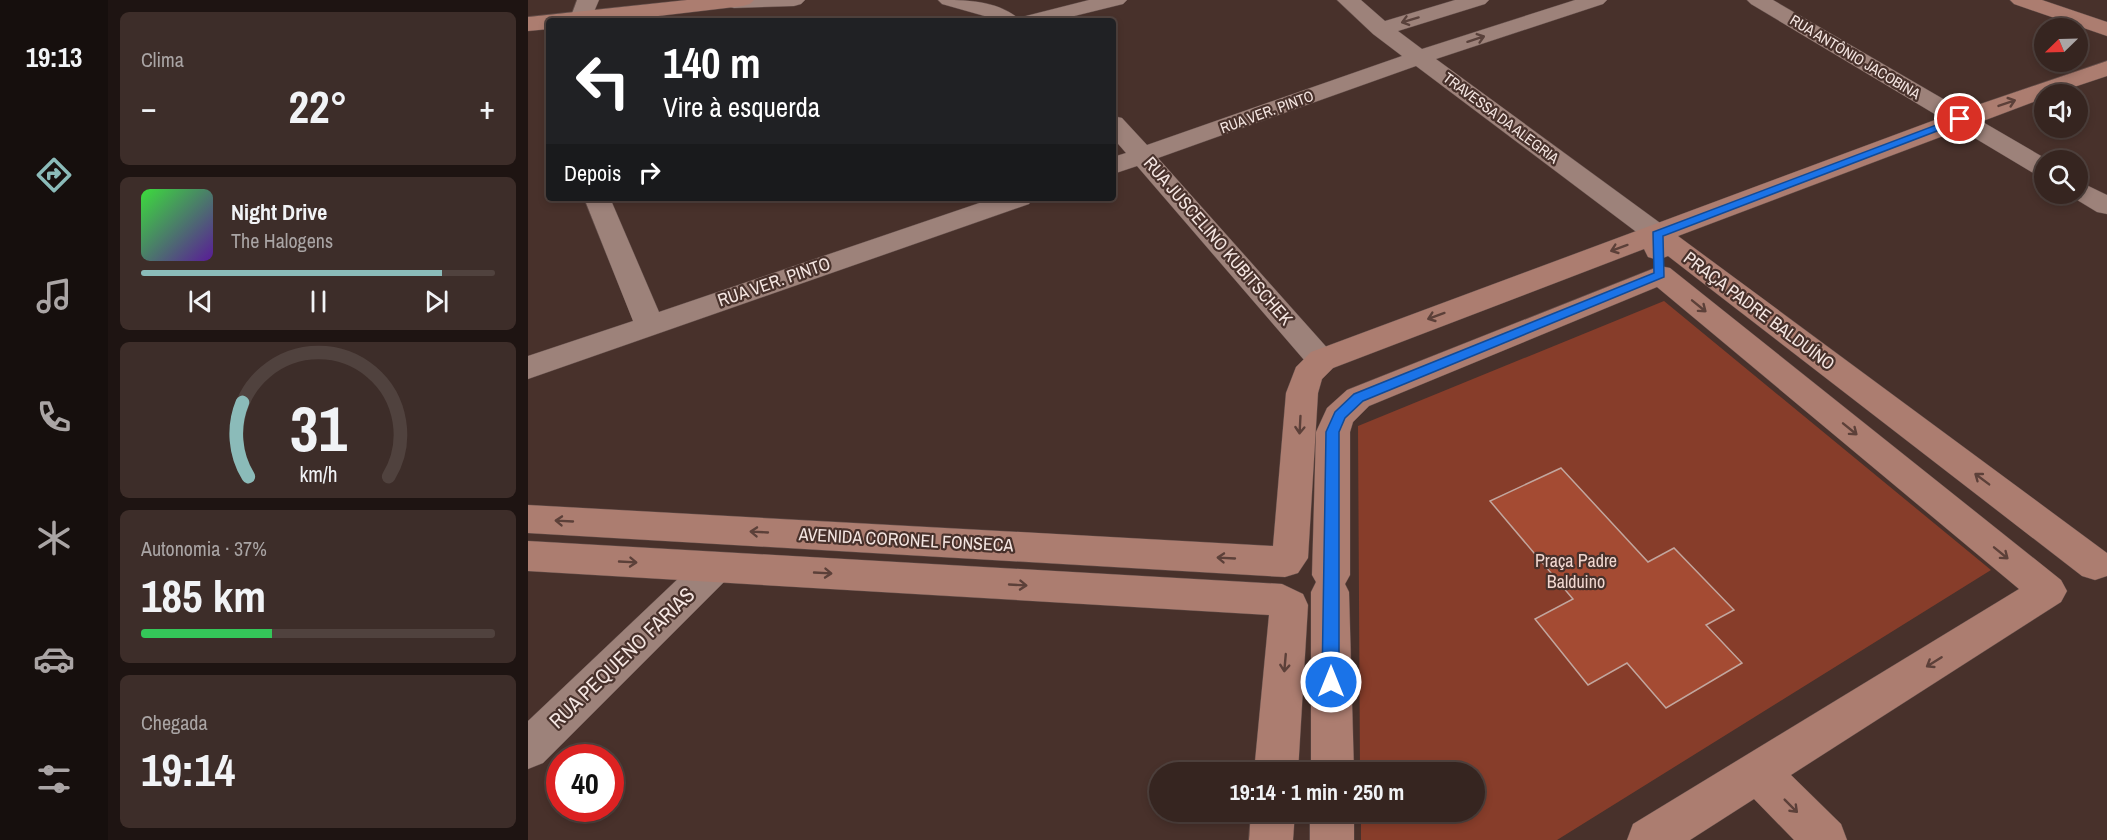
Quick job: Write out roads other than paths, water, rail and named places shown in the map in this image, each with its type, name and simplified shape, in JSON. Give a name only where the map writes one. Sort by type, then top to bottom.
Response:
[{"type":"street","points":[[576,13],[738,1],[794,0]]},
{"type":"street","points":[[949,0],[996,12],[1005,18]]},
{"type":"street","points":[[1039,18],[1116,0]]},
{"type":"street","name":"TRAVESSA DA ALEGRIA","points":[[1348,0],[1381,29],[1657,234]]},
{"type":"street","points":[[1381,29],[1478,0]]},
{"type":"street","name":"RUA VER. PINTO","points":[[1116,165],[1420,57],[1596,0]]},
{"type":"street","name":"RUA ANTÔNIO JACOBINA","points":[[1758,0],[2034,163]]},
{"type":"street","points":[[2021,0],[2107,29]]},
{"type":"street","points":[[528,24],[546,22]]},
{"type":"street","points":[[1287,560],[1302,393],[1307,375],[1322,360],[1960,119],[2107,68]]},
{"type":"street","name":"RUA JUSCELINO KUBITSCHEK","points":[[1116,126],[1322,360]]},
{"type":"street","points":[[2088,195],[2107,206]]},
{"type":"street","points":[[598,201],[650,325]]},
{"type":"street","name":"RUA VER. PINTO","points":[[528,368],[1011,201]]},
{"type":"street","points":[[1657,234],[1660,274]]},
{"type":"street","name":"PRAÇA PADRE BALDUÍNO","points":[[1649,840],[2048,591],[2103,565],[1657,234]]},
{"type":"street","name":"PRAÇA PADRE BALDUÍNO","points":[[1332,762],[1333,432],[1339,416],[1358,398],[1660,274],[2048,591]]},
{"type":"street","name":"AVENIDA CORONEL FONSECA","points":[[528,519],[1287,560]]},
{"type":"street","name":"AVENIDA CORONEL FONSECA","points":[[528,556],[1286,603]]},
{"type":"street","points":[[1310,557],[1319,561],[1331,583],[1325,598],[1309,606],[1286,603],[1276,594],[1272,580],[1274,573],[1287,560],[1310,557]]},
{"type":"street","name":"RUA PEQUENO FARIAS","points":[[528,749],[715,567]]},
{"type":"street","points":[[1277,762],[1286,603]]},
{"type":"street","points":[[1757,772],[1825,840]]},
{"type":"street","points":[[1271,840],[1272,822]]},
{"type":"street","points":[[1332,822],[1332,840]]},
{"type":"park label","name":"Praça Padre Balduino","points":[[1576,571]]}]
